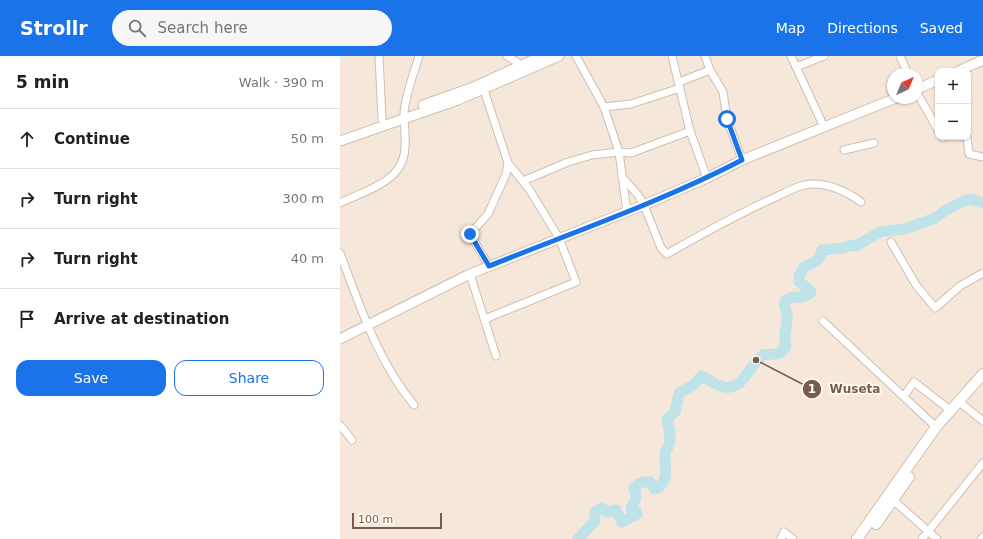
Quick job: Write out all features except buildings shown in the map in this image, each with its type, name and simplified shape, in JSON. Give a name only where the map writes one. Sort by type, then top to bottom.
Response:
[{"type":"main road","points":[[865,539],[877,516],[936,426],[983,374]]},
{"type":"main road","points":[[857,539],[893,500],[939,432],[983,384]]},
{"type":"street","points":[[379,56],[382,119]]},
{"type":"street","points":[[340,203],[383,182],[395,173],[404,156],[404,114],[419,56]]},
{"type":"street","points":[[507,56],[522,65]]},
{"type":"street","points":[[340,141],[456,94],[542,56]]},
{"type":"street","points":[[340,135],[382,119],[404,114],[484,90],[559,56]]},
{"type":"street","points":[[576,56],[604,108],[619,152],[627,212]]},
{"type":"street","points":[[672,56],[690,131],[707,178]]},
{"type":"street","points":[[705,56],[710,70],[723,92],[727,119],[742,160]]},
{"type":"street","points":[[791,56],[824,127]]},
{"type":"street","points":[[796,66],[824,56]]},
{"type":"street","points":[[900,56],[905,68]]},
{"type":"street","points":[[965,68],[983,60]]},
{"type":"street","points":[[604,108],[631,104],[680,85],[710,70]]},
{"type":"street","points":[[923,86],[935,81]]},
{"type":"street","points":[[484,90],[508,163],[522,181],[559,238],[576,282],[485,319]]},
{"type":"street","points":[[340,340],[367,324],[470,274],[644,205],[707,178],[742,160],[887,102]]},
{"type":"street","points":[[923,104],[935,125]]},
{"type":"street","points":[[522,181],[568,162],[592,155],[619,152],[631,153],[690,131]]},
{"type":"street","points":[[967,140],[969,154],[983,157]]},
{"type":"street","points":[[844,150],[874,143]]},
{"type":"street","points":[[489,266],[470,234],[488,214],[506,174],[508,163]]},
{"type":"street","points":[[622,177],[638,195],[644,205],[661,248],[667,254],[739,215],[803,185],[835,187],[848,193],[861,202]]},
{"type":"street","points":[[891,242],[916,285],[935,308],[960,286],[983,273]]},
{"type":"street","points":[[340,253],[378,350],[395,380],[414,405]]},
{"type":"street","points":[[470,274],[496,356]]},
{"type":"street","points":[[823,321],[936,426]]},
{"type":"street","points":[[904,396],[914,382],[950,410]]},
{"type":"street","points":[[963,405],[983,421]]},
{"type":"street","points":[[340,425],[352,440]]},
{"type":"street","points":[[922,539],[983,463]]},
{"type":"street","points":[[893,500],[937,539]]},
{"type":"street","points":[[781,539],[784,532],[793,539]]},
{"type":"shaded area","points":[[340,56],[983,56],[983,539],[340,539]]},
{"type":"waterway","points":[[578,539],[595,521],[595,512],[602,508],[607,512],[616,510],[622,522],[637,514],[636,511],[632,511],[631,509],[636,498],[634,488],[637,485],[650,482],[655,489],[663,483],[666,473],[665,453],[670,441],[667,419],[675,412],[679,393],[692,386],[702,376],[715,384],[724,387],[737,385],[763,355],[776,354],[784,349],[786,346],[785,338],[787,319],[785,303],[791,297],[805,296],[811,292],[799,281],[799,276],[804,267],[818,260],[822,250],[844,248],[851,245],[856,246],[880,232],[904,229],[933,219],[946,210],[964,201],[971,199],[983,203]]},
{"type":"place","name":"Wuseta","points":[[756,360]]},
{"type":"route","points":[[470,234],[489,266],[644,205],[707,178],[742,160],[727,119]]}]
